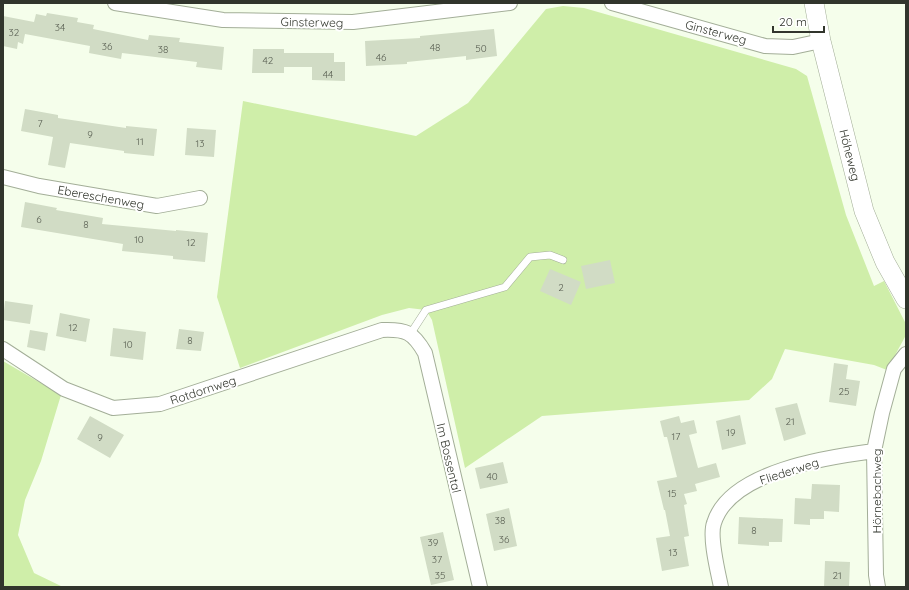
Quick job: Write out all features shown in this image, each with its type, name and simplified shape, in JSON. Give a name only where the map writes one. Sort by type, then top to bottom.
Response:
[{"type":"street","name":"Ginsterweg","points":[[115,3],[223,20],[353,22],[510,3]]},
{"type":"street","name":"Ginsterweg","points":[[612,3],[765,46],[793,47],[821,41]]},
{"type":"street","name":"Höheweg","points":[[814,3],[821,41],[864,211],[885,262],[906,299]]},
{"type":"street","name":"Ebereschenweg","points":[[3,177],[39,186],[157,206],[200,198]]},
{"type":"street","name":"Rotdornweg","points":[[3,349],[64,389],[113,408],[160,404],[382,330],[396,329],[411,334]]},
{"type":"street","name":"Im Bossental","points":[[411,334],[419,342],[425,353],[480,587]]},
{"type":"street","name":"Hörnebachweg","points":[[878,587],[876,575],[874,451],[882,413],[894,369],[906,354]]},
{"type":"street","name":"Fliederweg","points":[[721,587],[713,540],[713,525],[718,513],[734,494],[761,478],[796,466],[836,456],[874,451]]},
{"type":"lane","points":[[411,334],[426,310],[505,287],[530,257],[550,254],[563,260]]},
{"type":"green space","points":[[563,6],[584,8],[796,69],[807,76],[846,215],[874,286],[884,281],[906,324],[906,335],[887,370],[874,365],[785,349],[772,379],[749,400],[542,416],[465,468],[432,320],[426,310],[409,308],[382,315],[240,368],[217,297],[243,101],[416,136],[468,103],[546,9]]},
{"type":"green space","points":[[3,361],[61,395],[41,461],[25,500],[18,535],[34,573],[63,587],[3,587]]},
{"type":"building","points":[[47,13],[78,18],[77,22],[94,25],[93,29],[148,40],[149,35],[180,38],[179,42],[224,47],[222,70],[196,67],[197,62],[122,53],[121,59],[89,53],[90,46],[25,34],[23,44],[18,42],[17,49],[3,46],[3,16],[34,22],[36,14],[46,16]]},
{"type":"building","points":[[494,29],[497,56],[466,60],[466,56],[407,62],[407,64],[366,66],[365,41],[420,38],[420,36]]},
{"type":"building","points":[[253,49],[284,49],[284,53],[334,53],[334,62],[345,62],[345,81],[312,80],[312,67],[284,67],[284,73],[252,73]]},
{"type":"building","points":[[25,109],[58,115],[58,118],[126,128],[126,126],[157,129],[154,156],[124,153],[124,151],[70,143],[65,168],[48,165],[53,137],[21,131]]},
{"type":"building","points":[[187,128],[216,130],[214,157],[185,155]]},
{"type":"building","points":[[25,202],[57,208],[56,210],[103,218],[102,224],[208,233],[205,262],[173,259],[173,256],[122,251],[123,244],[21,227]]},
{"type":"building","points":[[610,260],[615,283],[586,289],[581,266]]},
{"type":"building","points":[[550,269],[581,282],[571,305],[540,291]]},
{"type":"building","points":[[5,301],[33,305],[30,324],[3,320]]},
{"type":"building","points":[[60,313],[90,319],[86,342],[56,336]]},
{"type":"building","points":[[113,328],[146,332],[143,360],[110,356]]},
{"type":"building","points":[[179,329],[204,332],[201,351],[176,349]]},
{"type":"building","points":[[30,330],[48,333],[45,351],[27,347]]},
{"type":"building","points":[[834,363],[848,365],[846,379],[860,381],[856,406],[829,402]]},
{"type":"building","points":[[797,403],[806,434],[784,441],[775,408]]},
{"type":"building","points":[[740,415],[746,444],[722,450],[716,421]]},
{"type":"building","points":[[90,416],[124,435],[110,458],[77,439]]},
{"type":"building","points":[[679,416],[681,423],[694,420],[697,433],[689,435],[698,468],[716,463],[720,477],[695,484],[697,491],[684,494],[687,504],[684,505],[689,536],[684,537],[689,566],[662,571],[656,538],[670,536],[657,481],[677,477],[667,437],[664,437],[660,421]]},
{"type":"building","points":[[503,462],[508,483],[480,489],[475,468]]},
{"type":"building","points":[[812,484],[840,485],[839,512],[824,511],[824,519],[810,519],[810,525],[794,524],[795,498],[811,499]]},
{"type":"building","points":[[509,508],[517,546],[494,551],[486,514]]},
{"type":"building","points":[[739,517],[783,519],[782,542],[769,542],[769,546],[738,544]]},
{"type":"building","points":[[443,532],[454,580],[431,585],[420,537]]},
{"type":"building","points":[[825,561],[850,562],[849,587],[824,587]]}]
